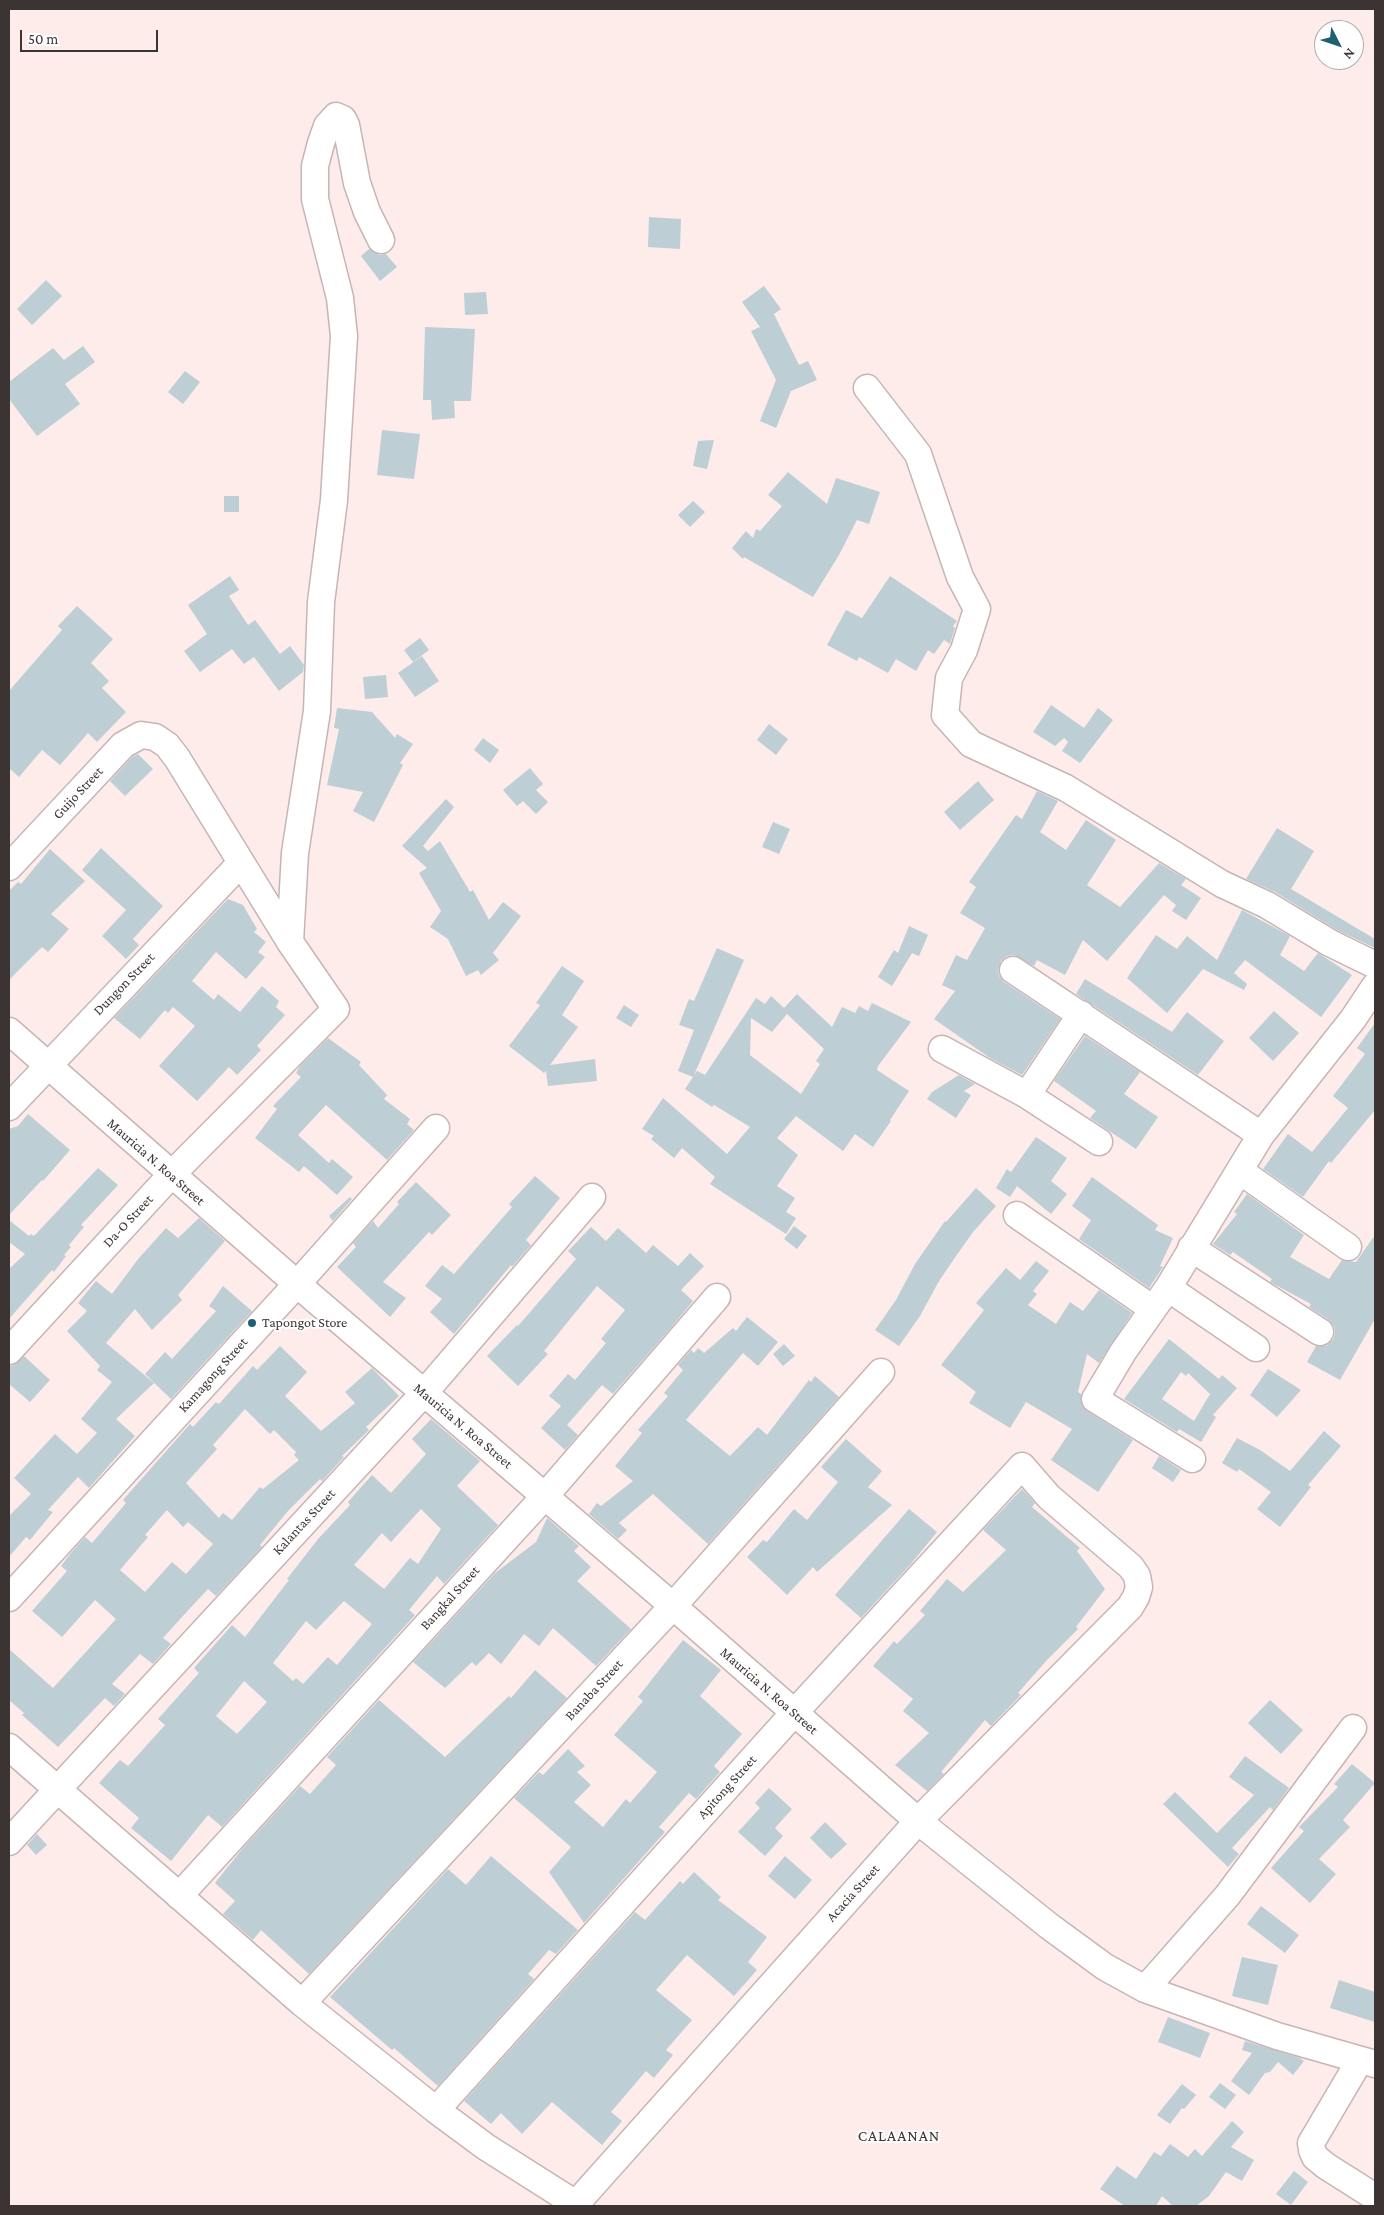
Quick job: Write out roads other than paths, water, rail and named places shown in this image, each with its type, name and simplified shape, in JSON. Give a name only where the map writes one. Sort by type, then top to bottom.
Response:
[{"type":"street","points":[[290,942],[295,852],[317,711],[321,602],[334,500],[344,336],[340,298],[315,199],[315,166],[327,126],[336,116],[343,119],[346,125],[357,183],[367,212],[381,240]]},
{"type":"street","points":[[867,388],[918,454],[960,577],[977,610],[964,650],[949,678],[946,715],[971,744],[1066,788],[1222,884],[1268,905],[1330,943],[1375,965]]},
{"type":"street","name":"Guijo Street","points":[[9,867],[124,745],[141,735],[156,738],[168,746],[240,864]]},
{"type":"street","points":[[240,864],[290,942]]},
{"type":"street","name":"Dungon Street","points":[[9,1106],[46,1065],[240,864]]},
{"type":"street","name":"Da-O Street","points":[[9,1351],[171,1174],[336,1009],[290,942]]},
{"type":"street","points":[[1013,970],[1261,1135]]},
{"type":"street","points":[[1192,1459],[1094,1399],[1123,1352],[1168,1288],[1261,1135],[1353,1019],[1375,986]]},
{"type":"street","points":[[1026,1095],[1081,1014]]},
{"type":"street","name":"Mauricia N. Roa Street","points":[[9,1031],[297,1284],[673,1606],[918,1821],[1049,1926],[1105,1967],[1145,1989],[1277,2036],[1368,2062]]},
{"type":"street","points":[[942,1049],[1026,1095],[1099,1142]]},
{"type":"street","name":"Kamagong Street","points":[[9,1598],[297,1284],[436,1128]]},
{"type":"street","points":[[1240,1171],[1348,1247]]},
{"type":"street","name":"Kalantas Street","points":[[9,1842],[424,1393],[592,1197]]},
{"type":"street","points":[[1018,1215],[1153,1309]]},
{"type":"street","points":[[1191,1248],[1320,1332]]},
{"type":"street","points":[[1168,1288],[1256,1348]]},
{"type":"street","name":"Bangkal Street","points":[[179,1896],[544,1496],[718,1297]]},
{"type":"street","name":"Banaba Street","points":[[302,2003],[673,1606],[881,1372]]},
{"type":"street","name":"Apitong Street","points":[[436,2110],[794,1713],[1022,1466],[1035,1484],[1131,1568],[1137,1576],[1139,1587]]},
{"type":"street","name":"Acacia Street","points":[[576,2205],[918,1821],[1130,1607],[1139,1587]]},
{"type":"street","points":[[1145,1989],[1227,1896],[1353,1728]]},
{"type":"street","points":[[9,1747],[302,2003],[436,2110],[486,2147],[576,2205]]},
{"type":"street","points":[[1368,2062],[1311,2143],[1315,2157],[1375,2198]]},
{"type":"place","name":"Tapongot Store","points":[[252,1323]]},
{"type":"district","name":"CALAANAN","points":[[899,2136]]}]
